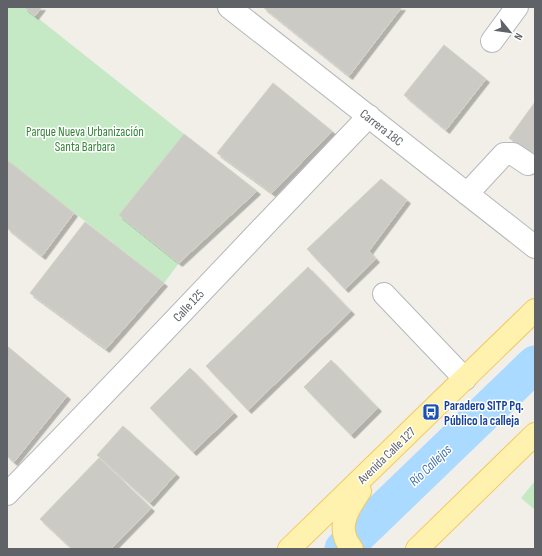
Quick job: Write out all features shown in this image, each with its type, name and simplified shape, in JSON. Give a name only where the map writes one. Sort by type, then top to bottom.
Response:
[{"type":"main road","name":"Avenida Calle 127","points":[[289,549],[535,310]]},
{"type":"main road","points":[[417,549],[535,434]]},
{"type":"main road","points":[[352,549],[348,544],[343,528],[344,518],[350,505],[381,460]]},
{"type":"street","name":"Carrera 18C","points":[[229,7],[535,247]]},
{"type":"street","points":[[492,41],[517,7]]},
{"type":"street","name":"Calle 125","points":[[7,494],[92,408],[198,293],[369,116]]},
{"type":"street","points":[[467,194],[504,154],[508,152],[514,154],[528,164]]},
{"type":"street","points":[[384,294],[465,379]]},
{"type":"green space","name":"Parque Nueva Urbanización Santa Barbara","points":[[7,7],[24,7],[184,134],[119,215],[179,263],[164,283],[7,160]]},
{"type":"green space","points":[[535,481],[535,510],[521,498]]},
{"type":"building","points":[[24,7],[42,7],[35,16]]},
{"type":"building","points":[[263,7],[402,7],[349,76]]},
{"type":"building","points":[[444,45],[486,79],[446,130],[404,95]]},
{"type":"building","points":[[273,83],[332,131],[272,193],[217,153]]},
{"type":"building","points":[[535,102],[535,158],[509,138]]},
{"type":"building","points":[[184,134],[257,191],[179,263],[119,215]]},
{"type":"building","points":[[7,160],[74,213],[42,256],[7,228]]},
{"type":"building","points":[[381,179],[407,200],[369,251],[376,259],[345,289],[307,249]]},
{"type":"building","points":[[85,222],[164,283],[106,349],[30,293]]},
{"type":"building","points":[[308,267],[351,311],[248,410],[206,366]]},
{"type":"building","points":[[7,346],[67,396],[14,462],[7,456]]},
{"type":"building","points":[[331,360],[378,408],[351,435],[304,387]]},
{"type":"building","points":[[190,368],[234,413],[193,452],[150,408]]},
{"type":"building","points":[[123,426],[176,474],[150,503],[97,455]]},
{"type":"building","points":[[99,458],[151,508],[111,549],[72,549],[40,519]]},
{"type":"waterway","name":"Río Callejas","points":[[343,549],[535,364]]},
{"type":"place","name":"Paradero SITP Pq. Público la calleja","points":[[431,412]]}]
